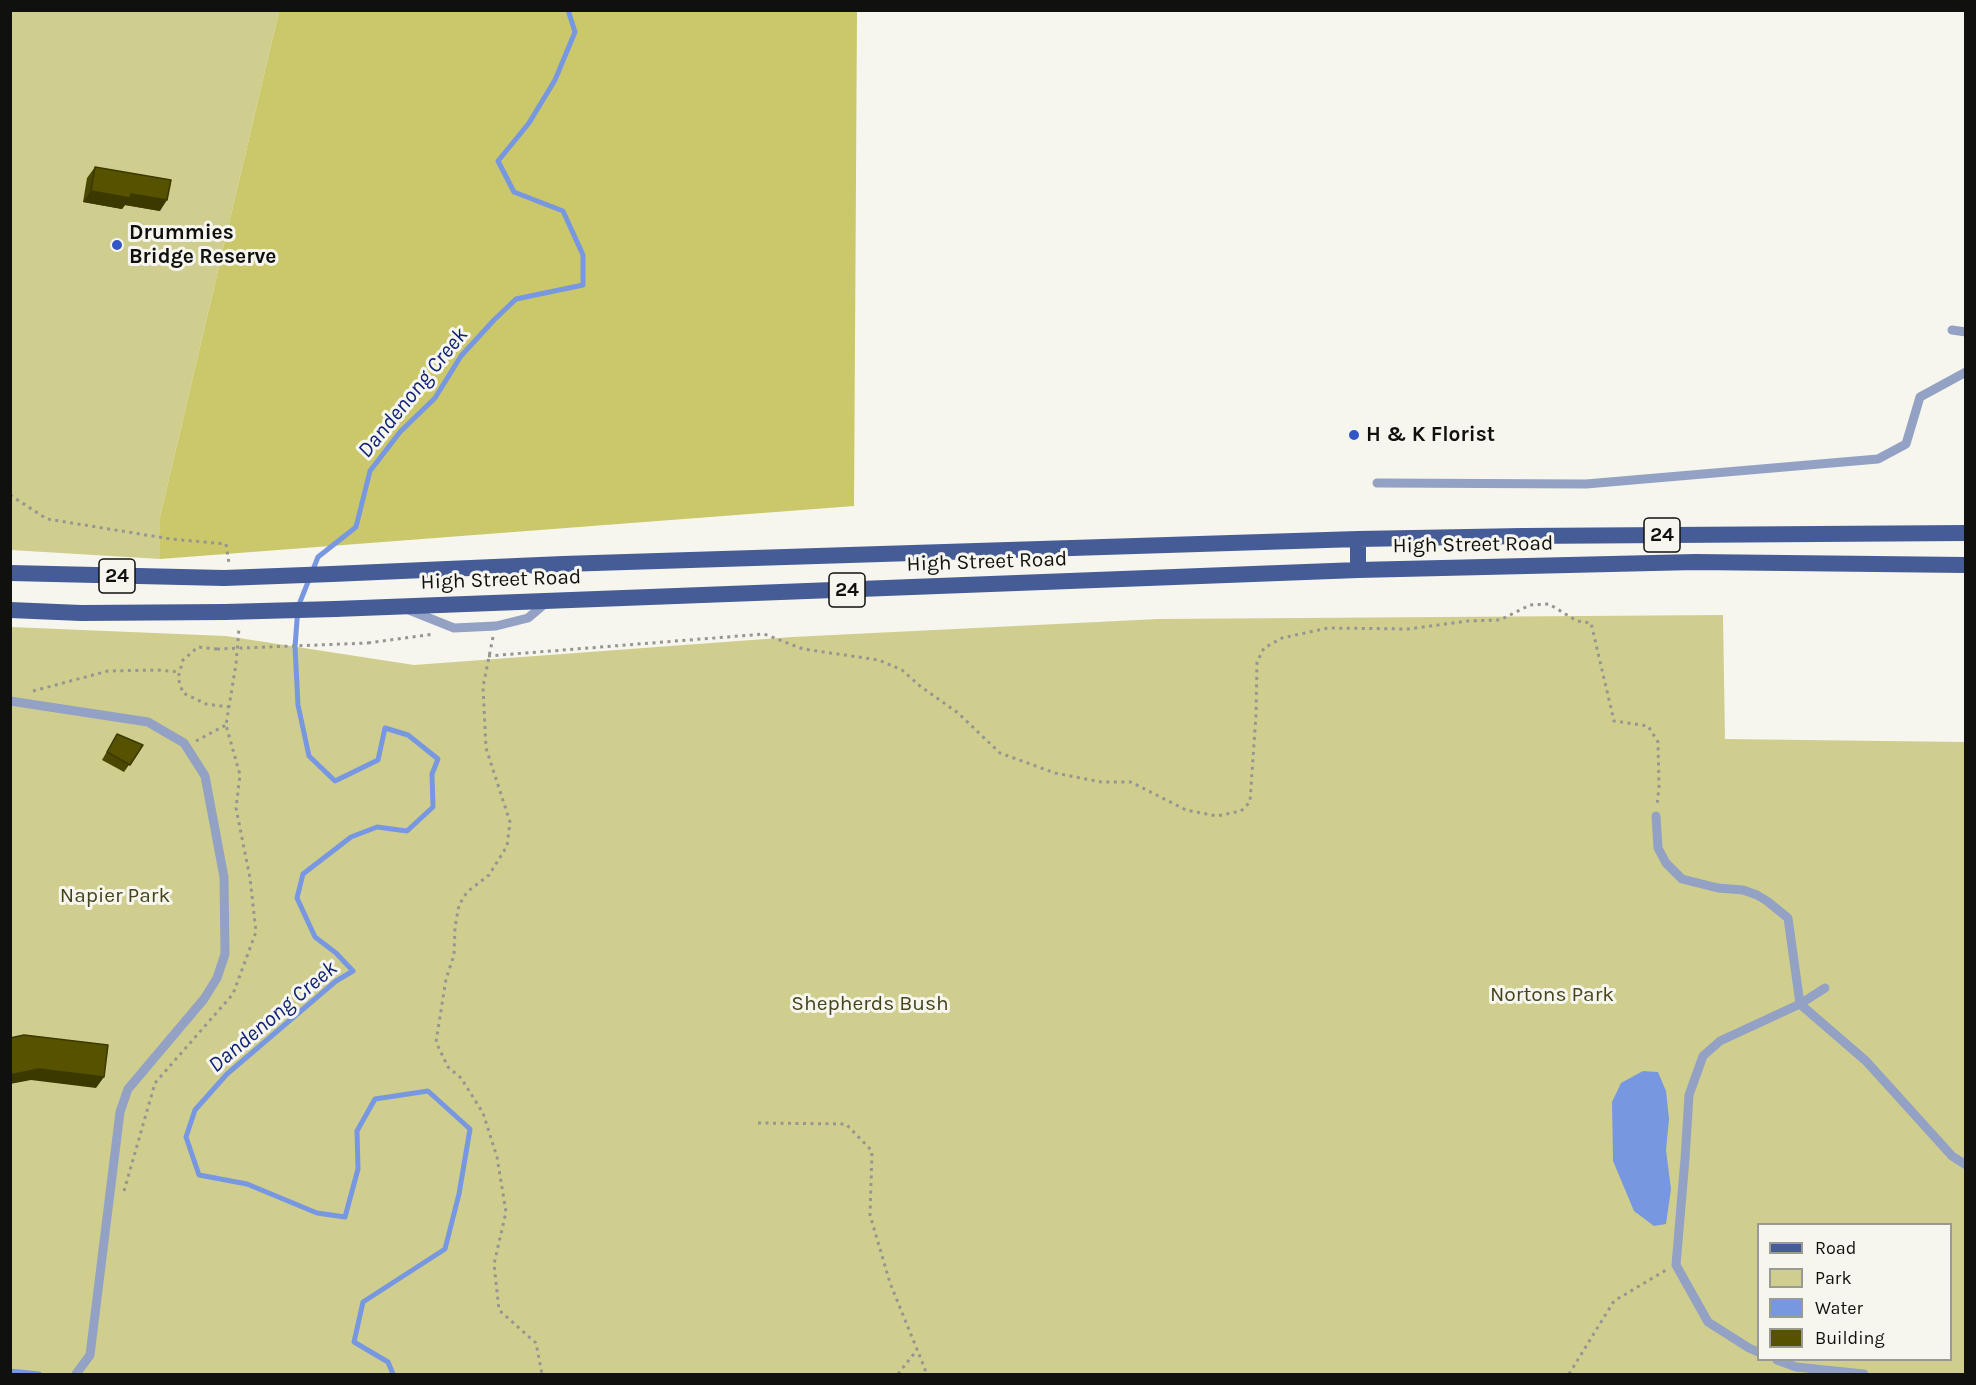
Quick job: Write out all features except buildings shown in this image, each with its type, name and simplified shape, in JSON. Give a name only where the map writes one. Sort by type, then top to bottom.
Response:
[{"type":"main road","name":"High Street Road","points":[[10,573],[332,574],[563,564],[1358,539],[1965,533]]},
{"type":"main road","points":[[1358,539],[1358,570]]},
{"type":"main road","name":"High Street Road","points":[[10,610],[232,617],[400,606],[1358,570],[1695,562],[1965,565]]},
{"type":"lane","points":[[1952,330],[1965,332]]},
{"type":"lane","points":[[1377,483],[1586,483],[1878,459],[1906,444],[1920,397],[1965,372]]},
{"type":"lane","points":[[400,606],[453,628],[496,626],[528,618],[549,601]]},
{"type":"lane","points":[[10,702],[148,722],[186,746],[206,776],[224,877],[225,954],[217,978],[204,999],[128,1089],[120,1112],[90,1355],[76,1374]]},
{"type":"lane","points":[[1656,816],[1658,848],[1666,863],[1682,879],[1718,888],[1743,890],[1757,895],[1788,918],[1800,1004],[1866,1061],[1952,1156],[1965,1165]]},
{"type":"lane","points":[[1757,1352],[1708,1322],[1676,1265],[1686,1159],[1689,1095],[1704,1056],[1720,1041],[1800,1004],[1825,988]]},
{"type":"lane","points":[[1782,1361],[1796,1367],[1864,1374]]},
{"type":"path","points":[[10,495],[47,519],[159,538],[226,544],[226,573]]},
{"type":"path","points":[[488,656],[628,643],[764,634],[802,649],[879,660],[902,670],[958,713],[1000,753],[1055,773],[1101,782],[1131,782],[1186,810],[1217,816],[1241,811],[1250,802],[1257,662],[1263,648],[1282,638],[1329,628],[1408,629],[1468,621],[1500,620],[1530,605],[1549,604],[1576,621],[1591,623],[1614,721],[1648,726],[1658,742],[1659,787],[1656,816]]},
{"type":"path","points":[[123,1193],[155,1083],[233,994],[256,932],[250,878],[236,808],[240,775],[226,724],[236,664],[232,617]]},
{"type":"path","points":[[496,626],[483,687],[486,748],[510,822],[507,846],[489,875],[467,892],[459,906],[455,927],[454,955],[446,979],[436,1042],[448,1067],[461,1078],[483,1113],[497,1157],[506,1212],[494,1263],[500,1310],[536,1343],[542,1374]]},
{"type":"path","points":[[228,707],[206,704],[183,693],[178,678],[183,660],[198,648],[368,643],[433,634],[453,628]]},
{"type":"path","points":[[26,691],[34,691],[108,671],[180,672]]},
{"type":"path","points":[[186,746],[226,724]]},
{"type":"path","points":[[758,1123],[846,1124],[872,1151],[870,1215],[890,1283],[925,1374]]},
{"type":"path","points":[[1569,1374],[1614,1302],[1640,1284],[1676,1265]]},
{"type":"path","points":[[898,1374],[917,1350]]},
{"type":"green space","name":"Drummies Bridge Reserve","points":[[10,11],[279,11],[160,517],[160,559],[11,550]]},
{"type":"green space","points":[[1723,615],[1725,739],[1965,742],[1965,1374],[11,1374],[11,627],[226,636],[414,665],[792,637],[1158,619]]},
{"type":"shaded area","points":[[279,11],[857,11],[854,506],[160,559],[160,517]]},
{"type":"water","points":[[1643,1071],[1658,1072],[1666,1091],[1669,1119],[1666,1150],[1671,1189],[1666,1224],[1654,1226],[1634,1211],[1613,1161],[1612,1102],[1621,1083]]},
{"type":"waterway","name":"Dandenong Creek","points":[[393,1374],[388,1362],[354,1342],[363,1302],[445,1249],[459,1194],[470,1129],[428,1091],[375,1099],[357,1131],[358,1169],[345,1217],[317,1213],[247,1184],[199,1175],[186,1137],[195,1110],[227,1074],[336,981],[353,971],[336,953],[315,937],[297,898],[303,874],[351,837],[377,827],[407,831],[433,807],[432,774],[438,759],[408,735],[385,728],[378,760],[335,781],[309,756],[298,705],[295,647],[298,607],[318,557],[356,527],[370,471],[400,432],[435,398],[461,356],[516,299],[583,285],[583,255],[563,211],[514,192],[498,161],[529,123],[555,80],[575,32],[568,10]]},
{"type":"waterway","points":[[10,1371],[39,1374]]},
{"type":"place","name":"Drummies Bridge Reserve","points":[[117,245]]},
{"type":"place","name":"H & K Florist","points":[[1354,435]]},
{"type":"park label","name":"Napier Park","points":[[115,896]]},
{"type":"park label","name":"Nortons Park","points":[[1552,995]]},
{"type":"park label","name":"Shepherds Bush","points":[[870,1004]]}]
